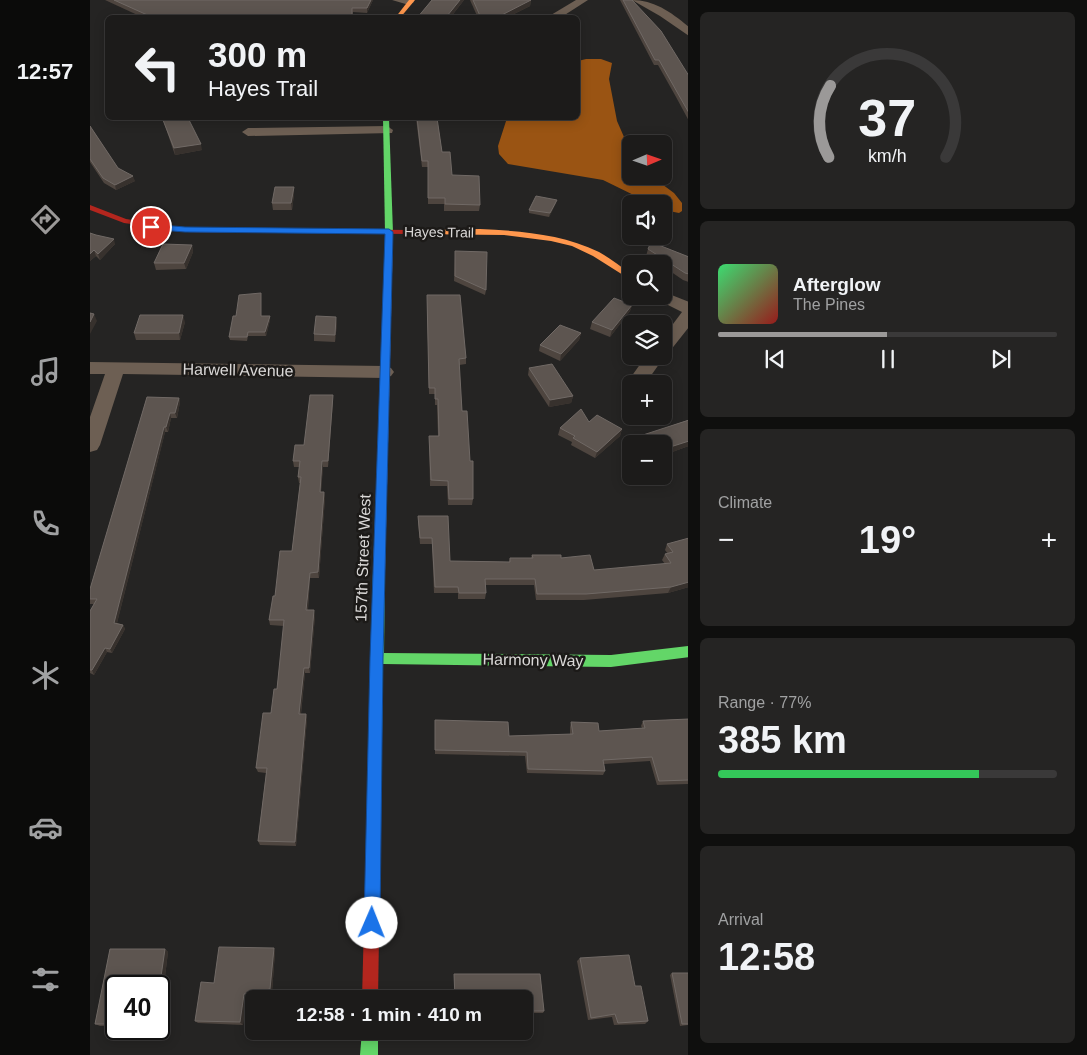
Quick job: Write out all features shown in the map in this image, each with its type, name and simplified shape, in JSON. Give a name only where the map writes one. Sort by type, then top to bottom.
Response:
[{"type":"street","points":[[397,0],[410,1]]},
{"type":"street","points":[[556,15],[583,0]]},
{"type":"street","points":[[637,0],[651,5],[677,22],[688,33]]},
{"type":"street","points":[[399,15],[410,1]]},
{"type":"street","points":[[248,132],[387,124]]},
{"type":"street","name":"157th Street West","points":[[370,990],[389,232],[387,124]]},
{"type":"street","name":"Hayes Trail","points":[[90,207],[120,220],[159,228],[507,232],[553,239],[595,254],[622,272]]},
{"type":"street","points":[[672,301],[688,309]]},
{"type":"street","points":[[672,336],[688,315]]},
{"type":"street","name":"Harwell Avenue","points":[[90,368],[385,372]]},
{"type":"street","points":[[90,445],[116,369]]},
{"type":"street","name":"Harmony Way","points":[[377,658],[611,661],[688,651]]},
{"type":"street","points":[[369,1055],[370,1040]]},
{"type":"shaded area","points":[[601,59],[612,63],[609,79],[617,121],[623,135],[622,185],[663,185],[674,193],[682,203],[682,211],[679,213],[672,212],[672,195],[634,195],[603,180],[508,164],[499,154],[498,146],[506,120],[580,120],[580,60]]},
{"type":"building","points":[[114,0],[371,0],[367,8],[352,8],[352,15],[147,15]]},
{"type":"building","points":[[432,0],[460,0],[448,15],[420,15]]},
{"type":"building","points":[[473,0],[531,0],[502,15],[480,15]]},
{"type":"building","points":[[623,0],[632,0],[661,31],[688,74],[688,111],[659,60],[655,60]]},
{"type":"building","points":[[163,120],[189,120],[201,144],[174,148]]},
{"type":"building","points":[[417,120],[437,120],[442,152],[450,152],[452,175],[479,176],[480,205],[445,204],[445,198],[428,198],[428,161],[422,161]]},
{"type":"building","points":[[90,126],[118,168],[133,176],[115,185],[103,178],[90,159]]},
{"type":"building","points":[[275,187],[294,187],[291,203],[272,203]]},
{"type":"building","points":[[536,196],[557,200],[550,213],[529,210]]},
{"type":"building","points":[[90,233],[114,239],[98,254],[94,250],[90,254]]},
{"type":"building","points":[[163,244],[192,245],[184,263],[154,263]]},
{"type":"building","points":[[650,245],[659,245],[688,257],[688,274],[672,265],[672,255],[657,255],[648,249]]},
{"type":"building","points":[[455,251],[487,252],[486,290],[455,276]]},
{"type":"building","points":[[261,293],[261,316],[270,316],[265,332],[248,332],[247,337],[229,337],[233,316],[236,316],[239,295]]},
{"type":"building","points":[[427,295],[460,295],[466,358],[459,359],[462,411],[467,411],[470,461],[473,461],[473,499],[449,499],[448,481],[431,480],[429,436],[439,436],[438,399],[435,399],[435,388],[429,388]]},
{"type":"building","points":[[614,298],[622,301],[622,305],[632,305],[622,315],[612,330],[592,322]]},
{"type":"building","points":[[90,313],[94,314],[90,322]]},
{"type":"building","points":[[140,315],[183,315],[179,333],[134,333]]},
{"type":"building","points":[[316,316],[336,317],[335,335],[314,334]]},
{"type":"building","points":[[560,325],[581,333],[561,354],[540,345]]},
{"type":"building","points":[[552,364],[573,396],[550,400],[529,368]]},
{"type":"building","points":[[310,395],[333,395],[328,461],[322,461],[320,492],[324,492],[318,572],[310,573],[306,610],[314,610],[309,668],[304,668],[299,714],[306,714],[295,842],[258,841],[267,768],[256,768],[263,713],[271,713],[274,689],[277,689],[284,620],[269,620],[273,596],[275,596],[280,551],[292,551],[301,477],[298,477],[300,461],[293,461],[295,445],[304,445]]},
{"type":"building","points":[[147,397],[179,398],[175,413],[170,413],[166,427],[164,427],[114,623],[123,625],[110,649],[105,648],[92,670],[90,670],[90,611],[97,599],[90,599],[90,589]]},
{"type":"building","points":[[581,409],[589,422],[597,415],[622,429],[597,452],[560,428]]},
{"type":"building","points":[[688,420],[688,441],[672,446],[672,435],[643,435]]},
{"type":"building","points":[[418,516],[448,516],[450,561],[510,562],[510,558],[533,558],[532,555],[561,555],[561,558],[590,555],[594,570],[671,563],[665,554],[673,552],[667,544],[688,538],[688,582],[671,587],[586,594],[537,594],[535,579],[485,579],[486,593],[459,593],[458,587],[435,587],[432,538],[420,538]]},
{"type":"building","points":[[688,719],[688,780],[659,781],[652,757],[603,760],[605,771],[528,769],[527,752],[435,750],[435,720],[508,722],[509,736],[573,734],[571,722],[598,723],[599,731],[645,728],[643,721]]},
{"type":"building","points":[[219,947],[274,948],[270,989],[245,990],[240,1022],[195,1021],[201,982],[214,983]]},
{"type":"building","points":[[110,949],[165,949],[161,975],[105,975],[105,1024],[95,1024]]},
{"type":"building","points":[[629,955],[635,986],[641,986],[648,1021],[618,1023],[615,1014],[591,1018],[580,958]]},
{"type":"building","points":[[672,973],[688,973],[688,1024],[682,1024]]},
{"type":"building","points":[[454,974],[540,974],[544,1011],[533,1011],[533,990],[455,990]]},
{"type":"traffic: fast","points":[[386,120],[389,233]]},
{"type":"traffic: fast","points":[[374,807],[379,571]]},
{"type":"traffic: fast","points":[[377,658],[611,661],[688,651]]},
{"type":"traffic: fast","points":[[369,1055],[370,1040]]},
{"type":"traffic: slow","points":[[400,15],[412,0]]},
{"type":"traffic: slow","points":[[409,232],[504,233],[552,238],[596,254],[622,272]]},
{"type":"traffic: slow","points":[[379,571],[389,233]]},
{"type":"traffic: jam","points":[[90,207],[124,221],[185,230],[409,232]]},
{"type":"traffic: jam","points":[[370,990],[374,807]]},
{"type":"route","points":[[151,227],[185,230],[389,232],[377,658],[372,923]]}]
